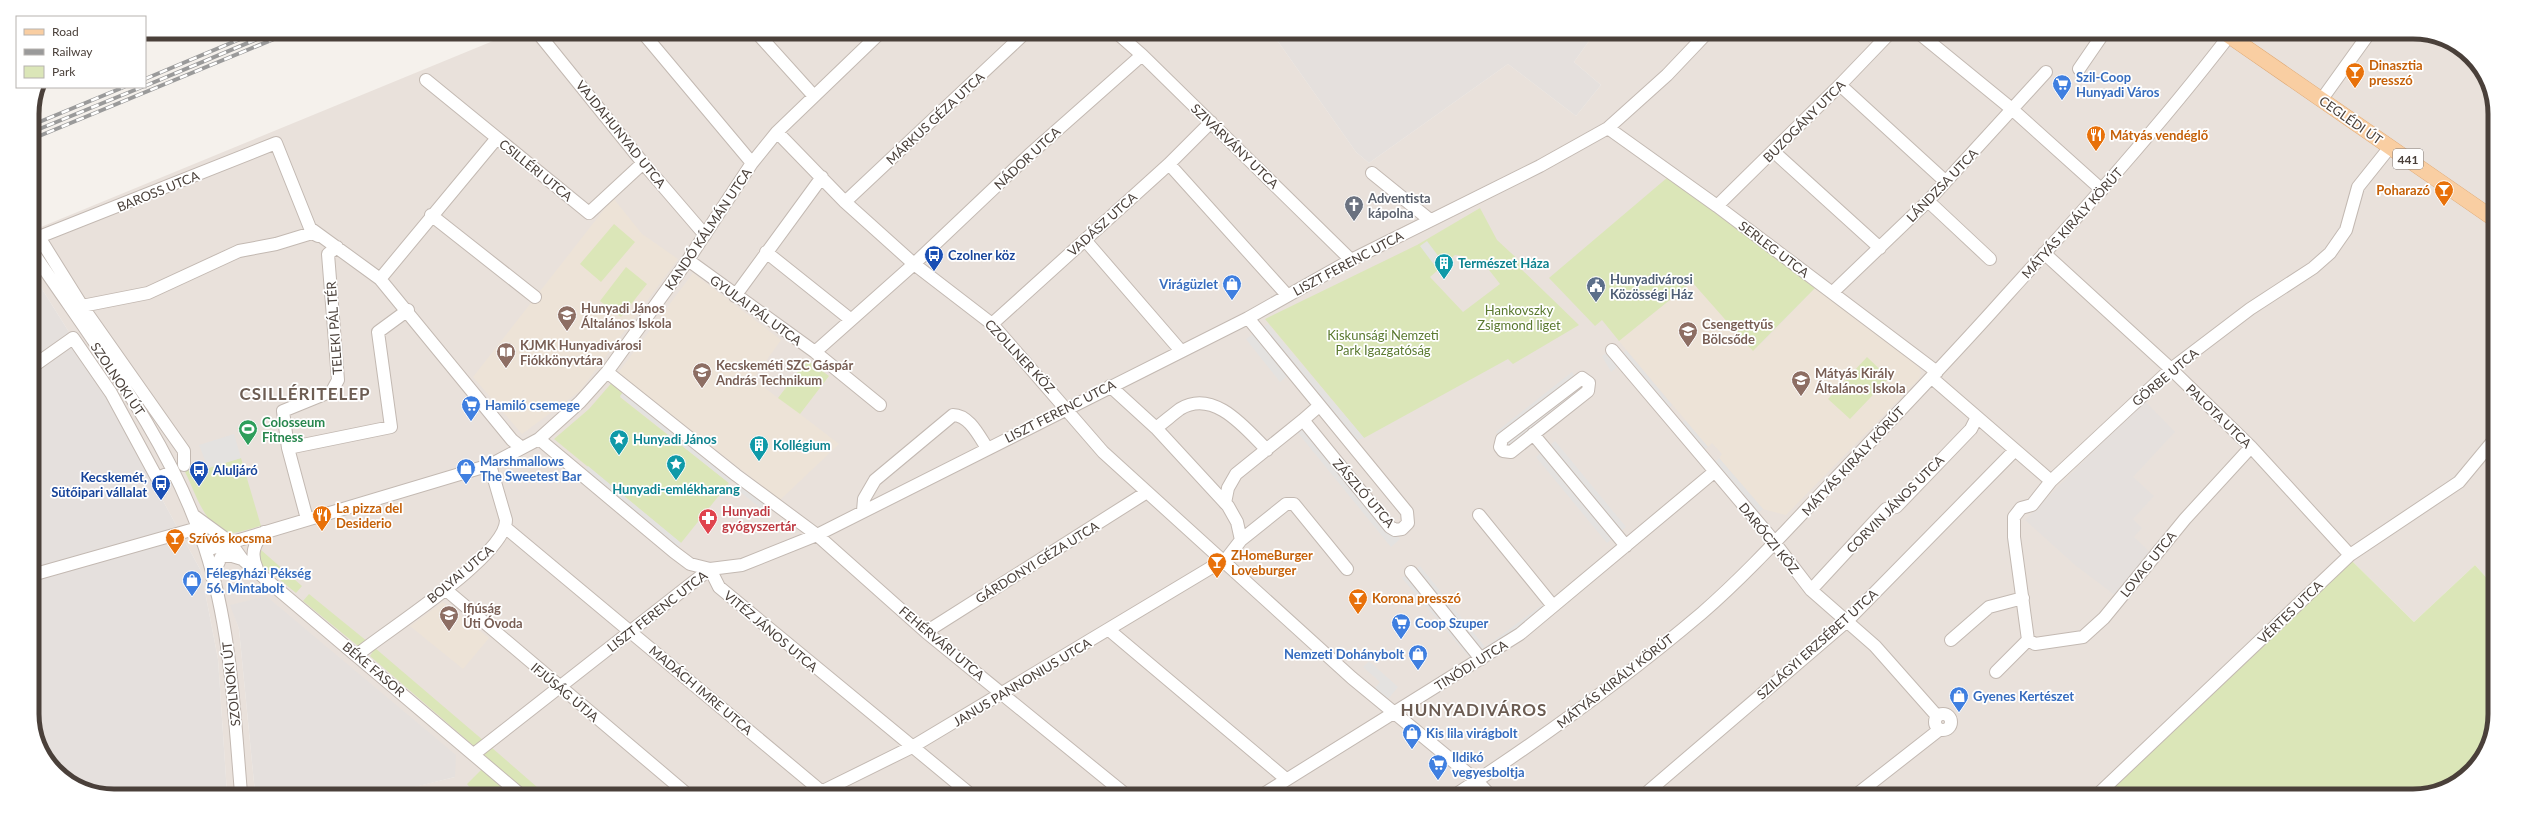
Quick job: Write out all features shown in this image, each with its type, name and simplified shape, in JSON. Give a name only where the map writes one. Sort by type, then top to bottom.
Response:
[{"type":"main road","name":"CEGLÉDI ÚT","points":[[2234,39],[2488,215]]},
{"type":"street","name":"VAJDAHUNYAD UTCA","points":[[544,39],[643,163],[705,235]]},
{"type":"street","points":[[648,39],[752,163]]},
{"type":"street","points":[[762,39],[813,95]]},
{"type":"street","name":"KANDÓ KÁLMÁN UTCA","points":[[206,550],[490,465],[539,439],[580,402],[607,372],[688,260],[752,163],[777,132],[813,95],[874,39]]},
{"type":"street","name":"MÁRKUS GÉZA UTCA","points":[[845,202],[1019,39]]},
{"type":"street","name":"SZIVÁRVÁNY UTCA","points":[[1125,39],[1142,54],[1351,260]]},
{"type":"street","name":"LISZT FERENC UTCA","points":[[474,754],[710,569],[742,565],[817,535],[987,448],[1067,410],[1110,386],[1248,318],[1351,260],[1540,166],[1608,128],[1666,75],[1701,39]]},
{"type":"street","name":"BUZOGÁNY UTCA","points":[[1717,206],[1773,152],[1884,39]]},
{"type":"street","points":[[1926,39],[2013,110],[2102,190]]},
{"type":"street","points":[[2079,69],[2100,39]]},
{"type":"street","name":"MÁTYÁS KIRÁLY KÖRÚT","points":[[1464,789],[1551,731],[1638,664],[1703,612],[1774,545],[1934,375],[2102,190],[2145,140],[2225,39]]},
{"type":"street","points":[[2322,100],[2365,39]]},
{"type":"street","name":"NÁDOR UTCA","points":[[815,352],[850,319],[914,264],[1028,155],[1142,54]]},
{"type":"street","name":"LÁNDZSA UTCA","points":[[1833,292],[1928,201],[1945,181],[2013,110],[2046,72]]},
{"type":"street","name":"CSILLÉRI UTCA","points":[[426,80],[589,213],[643,163]]},
{"type":"street","points":[[1840,85],[1945,181]]},
{"type":"street","name":"VADÁSZ UTCA","points":[[992,324],[1169,164],[1211,122]]},
{"type":"street","name":"SERLEG UTCA","points":[[1608,128],[1833,292],[1934,375],[1977,417],[2051,481]]},
{"type":"street","name":"CZOLLNER KÖZ","points":[[777,132],[845,202],[914,264],[992,324],[1103,452],[1223,562],[1310,635],[1393,713],[1477,781],[1484,789]]},
{"type":"street","points":[[380,279],[431,215],[496,138]]},
{"type":"street","name":"BAROSS UTCA","points":[[82,306],[39,237],[276,143],[307,222],[318,236]]},
{"type":"street","name":"GÖRBE UTCA","points":[[2028,640],[2014,537],[2014,517],[2020,508],[2032,505],[2051,481],[2171,369],[2250,308],[2313,268],[2330,254],[2348,226],[2358,188],[2390,147]]},
{"type":"street","points":[[1773,152],[1880,248]]},
{"type":"street","points":[[1169,164],[1287,295]]},
{"type":"street","points":[[1372,173],[1430,220]]},
{"type":"street","points":[[735,296],[822,177]]},
{"type":"street","points":[[1928,201],[1990,258]]},
{"type":"street","points":[[431,215],[535,297]]},
{"type":"street","points":[[184,464],[184,451],[177,440],[82,306],[148,293],[239,251],[276,244],[312,233],[337,247],[380,279],[408,310],[512,440],[522,448]]},
{"type":"street","points":[[1085,240],[1181,351]]},
{"type":"street","name":"TELEKI PÁL TÉR","points":[[307,519],[288,448],[283,411],[332,391],[338,380],[328,254],[337,247]]},
{"type":"street","points":[[766,252],[850,319]]},
{"type":"street","name":"PALOTA UTCA","points":[[2044,253],[2171,369],[2251,448],[2350,555]]},
{"type":"street","name":"GYULAI PÁL UTCA","points":[[688,260],[735,296],[815,352],[880,405]]},
{"type":"street","name":"SZOLNOKI ÚT","points":[[39,261],[147,423],[166,459],[198,528],[206,550],[229,653],[241,789]]},
{"type":"street","points":[[288,448],[391,427],[378,332],[408,310]]},
{"type":"street","name":"ZÁSZLÓ UTCA","points":[[1248,318],[1406,512],[1408,523],[1402,529],[1395,530],[1390,527],[1298,424]]},
{"type":"street","points":[[39,362],[73,338],[111,393],[157,478],[172,472]]},
{"type":"street","name":"DARÓCZI KÖZ","points":[[1612,350],[1768,534],[1774,545],[1811,590],[1875,646],[1937,716],[1934,722],[1939,730],[1864,789]]},
{"type":"street","name":"FEHÉRVÁRI UTCA","points":[[607,372],[736,475],[817,535],[926,632],[1003,693],[1119,789]]},
{"type":"street","points":[[1577,379],[1586,380],[1589,387],[1588,391],[1533,434],[1511,452],[1503,451],[1500,447],[1502,439],[1577,379]]},
{"type":"street","points":[[1110,386],[1156,428],[1225,503],[1237,522],[1242,540]]},
{"type":"street","points":[[1156,428],[1187,406],[1209,405],[1223,410],[1236,419],[1267,450]]},
{"type":"street","points":[[1225,503],[1228,488],[1236,474],[1319,406]]},
{"type":"street","points":[[863,511],[864,500],[875,480],[953,415],[960,415],[965,419],[987,448]]},
{"type":"street","name":"CORVIN JÁNOS UTCA","points":[[1811,590],[1886,509],[1896,506],[1970,429],[1977,417]]},
{"type":"street","points":[[1533,434],[1626,546]]},
{"type":"street","points":[[539,439],[674,552],[690,564],[710,569]]},
{"type":"street","points":[[166,459],[175,453],[177,440]]},
{"type":"street","name":"VÉRTES UTCA","points":[[2103,789],[2350,555],[2459,482],[2488,447]]},
{"type":"street","name":"LOVAG UTCA","points":[[2028,640],[2035,644],[2083,637],[2104,618],[2185,519],[2251,448]]},
{"type":"street","name":"SZILÁGYI ERZSÉBET UTCA","points":[[1651,789],[1846,622],[2016,450]]},
{"type":"street","points":[[490,465],[504,507],[506,528]]},
{"type":"street","name":"TINÓDI UTCA","points":[[1271,789],[1520,634],[1714,472]]},
{"type":"street","name":"GÁRDONYI GÉZA UTCA","points":[[926,632],[1147,492]]},
{"type":"street","points":[[1223,562],[1242,540],[1286,504],[1294,504],[1347,569]]},
{"type":"street","name":"SZOLNOKI ÚT","points":[[192,514],[230,542]]},
{"type":"street","points":[[1479,515],[1553,606]]},
{"type":"street","points":[[39,573],[198,528]]},
{"type":"street","name":"BOLYAI UTCA","points":[[357,655],[480,561],[506,528]]},
{"type":"street","name":"MADÁCH IMRE UTCA","points":[[506,528],[631,632],[814,789]]},
{"type":"street","points":[[257,569],[253,556],[255,546],[264,532]]},
{"type":"street","points":[[212,577],[230,542]]},
{"type":"street","name":"BÉKE FASOR","points":[[230,542],[242,558],[257,569],[514,789]]},
{"type":"street","points":[[221,557],[229,555],[242,558]]},
{"type":"street","name":"JANUS PANNONIUS UTCA","points":[[827,789],[912,747],[1223,562]]},
{"type":"street","name":"VITÉZ JÁNOS UTCA","points":[[710,569],[719,588],[964,789]]},
{"type":"street","points":[[1411,572],[1481,659]]},
{"type":"street","name":"IFJÚSÁG ÚTJA","points":[[445,589],[681,789]]},
{"type":"street","points":[[1952,640],[1989,607],[2023,598]]},
{"type":"street","points":[[1109,630],[1286,779]]},
{"type":"street","points":[[1996,672],[2028,640]]},
{"type":"shaded area","points":[[498,39],[1276,39],[1356,152],[1369,163],[1508,64],[1576,116],[1601,85],[1574,62],[1590,39],[2423,40],[2442,45],[2450,49],[2469,65],[2475,72],[2482,85],[2488,109],[2488,579],[2475,565],[2414,622],[2352,561],[2108,789],[405,789],[455,777],[231,605],[239,629],[255,789],[227,789],[218,659],[201,571],[89,364],[39,284],[39,224],[41,227]]},
{"type":"shaded area","points":[[1276,39],[1590,39],[1574,62],[1601,85],[1576,116],[1508,64],[1369,163],[1356,152]]},
{"type":"shaded area","name":"Hunyadi János Általános Iskola","points":[[613,198],[642,234],[678,259],[580,391],[522,434],[473,377]]},
{"type":"shaded area","points":[[1427,241],[1442,261],[1435,266],[1420,246]]},
{"type":"shaded area","name":"Kecskeméti SZC Gáspár András Technikum","points":[[693,273],[781,340],[753,379],[778,398],[807,360],[829,376],[800,414],[839,444],[780,500],[618,373]]},
{"type":"shaded area","name":"Mátyás Király Általános Iskola","points":[[1692,282],[1762,343],[1815,288],[1918,365],[1921,373],[1919,379],[1786,515],[1763,509],[1719,458],[1722,454],[1712,443],[1708,447],[1619,341]]},
{"type":"shaded area","points":[[39,284],[89,364],[201,571],[218,659],[227,789],[104,788],[85,783],[72,776],[54,760],[43,738],[39,719]]},
{"type":"shaded area","points":[[1268,324],[1364,438],[1349,442],[1292,372],[1280,382],[1246,339]]},
{"type":"shaded area","points":[[1626,350],[1672,405],[1664,413],[1617,358]]},
{"type":"shaded area","points":[[1608,352],[1617,367],[1611,372],[1602,356]]},
{"type":"shaded area","points":[[1572,372],[1577,379],[1589,383],[1511,452],[1496,432]]},
{"type":"shaded area","points":[[626,389],[736,475],[729,483],[620,396]]},
{"type":"shaded area","points":[[2144,400],[2175,432],[2133,477],[2154,496],[2133,519],[2142,528],[2134,537],[2153,555],[2116,596],[2075,565],[2025,520]]},
{"type":"shaded area","points":[[1303,420],[1400,539],[1391,547],[1294,428]]},
{"type":"shaded area","points":[[1685,420],[1708,447],[1699,454],[1676,428]]},
{"type":"shaded area","points":[[234,434],[241,458],[208,468],[199,445]]},
{"type":"shaded area","points":[[1555,441],[1626,527],[1607,543],[1536,457]]},
{"type":"shaded area","points":[[1719,458],[1763,509],[1753,517],[1710,467]]},
{"type":"shaded area","points":[[588,466],[681,543],[674,552],[581,475]]},
{"type":"shaded area","points":[[742,479],[775,504],[768,514],[735,488]]},
{"type":"shaded area","points":[[1420,566],[1485,647],[1469,657],[1402,578]]},
{"type":"shaded area","points":[[266,596],[456,755],[455,777],[407,789],[255,789],[239,629],[230,605]]},
{"type":"shaded area","name":"Ifjúság Úti Óvoda","points":[[443,602],[489,638],[463,669],[410,626]]},
{"type":"shaded area","points":[[1542,605],[1547,612],[1490,653],[1485,647]]},
{"type":"shaded area","points":[[1369,661],[1398,687],[1388,699],[1375,688],[1380,682],[1363,667]]},
{"type":"green space","points":[[1668,177],[1815,288],[1753,351],[1692,282],[1619,341],[1602,320],[1595,326],[1549,278]]},
{"type":"green space","name":"Kiskunsági Nemzeti Park Igazgatóság","points":[[1480,208],[1497,240],[1524,265],[1520,268],[1579,325],[1513,364],[1508,359],[1364,438],[1265,319],[1417,245]],"holes":[[[1455,255],[1462,256],[1466,260],[1482,261],[1500,284],[1463,312],[1430,277]]]},
{"type":"green space","points":[[614,224],[635,242],[601,282],[580,264]]},
{"type":"green space","points":[[626,267],[647,284],[621,317],[600,301]]},
{"type":"green space","points":[[1867,357],[1889,378],[1850,419],[1828,399]]},
{"type":"green space","points":[[807,360],[829,376],[800,414],[778,398]]},
{"type":"green space","points":[[615,379],[626,389],[620,397],[729,483],[681,543],[554,439],[589,409]]},
{"type":"green space","points":[[241,458],[261,526],[233,533],[216,527],[209,519],[203,510],[185,472],[187,468],[200,462],[205,469]]},
{"type":"green space","points":[[261,550],[302,586],[296,593],[262,565],[258,558]]},
{"type":"green space","points":[[2352,561],[2414,622],[2475,565],[2488,579],[2487,724],[2482,743],[2475,756],[2459,774],[2450,779],[2428,788],[2418,789],[2108,789]]},
{"type":"green space","points":[[309,594],[368,642],[363,646],[358,646],[303,601]]},
{"type":"green space","points":[[375,648],[484,741],[475,747],[370,656]]},
{"type":"green space","points":[[491,747],[539,789],[523,789],[483,754]]},
{"type":"green space","points":[[482,769],[504,789],[471,789],[467,784]]},
{"type":"railway","points":[[146,79],[240,39]]},
{"type":"railway","points":[[146,86],[257,39]]},
{"type":"railway","points":[[39,136],[274,39]]},
{"type":"railway","points":[[39,122],[122,88]]},
{"type":"railway","points":[[39,129],[140,88]]},
{"type":"place","name":"Dinasztia presszó","points":[[2355,89]]},
{"type":"place","name":"Szil-Coop Hunyadi Város","points":[[2062,101]]},
{"type":"place","name":"Mátyás vendéglő","points":[[2096,152]]},
{"type":"place","name":"Poharazó","points":[[2444,207]]},
{"type":"place","name":"Adventista kápolna","points":[[1354,222]]},
{"type":"place","name":"Czolner köz","points":[[934,272]]},
{"type":"place","name":"Természet Háza","points":[[1444,280]]},
{"type":"place","name":"Virágüzlet","points":[[1232,301]]},
{"type":"place","name":"Hunyadivárosi Közösségi Ház","points":[[1596,303]]},
{"type":"place","name":"Hunyadi János Általános Iskola","points":[[567,332]]},
{"type":"place","name":"Csengettyűs Bölcsőde","points":[[1688,348]]},
{"type":"place","name":"KJMK Hunyadivárosi Fiókkönyvtára","points":[[506,369]]},
{"type":"place","name":"Kecskeméti SZC Gáspár András Technikum","points":[[702,389]]},
{"type":"place","name":"Mátyás Király Általános Iskola","points":[[1801,397]]},
{"type":"place","name":"Hamiló csemege","points":[[471,422]]},
{"type":"place","name":"Colosseum Fitness","points":[[248,446]]},
{"type":"place","name":"Hunyadi János","points":[[619,456]]},
{"type":"place","name":"Kollégium","points":[[759,462]]},
{"type":"place","name":"Hunyadi-emlékharang","points":[[676,481]]},
{"type":"place","name":"Marshmallows The Sweetest Bar","points":[[466,485]]},
{"type":"place","name":"Aluljáró","points":[[199,487]]},
{"type":"place","name":"Kecskemét, Sütőipari vállalat","points":[[161,501]]},
{"type":"place","name":"La pizza del Desiderio","points":[[322,532]]},
{"type":"place","name":"Hunyadi gyógyszertár","points":[[708,535]]},
{"type":"place","name":"Szívós kocsma","points":[[175,555]]},
{"type":"place","name":"ZHomeBurger Loveburger","points":[[1217,579]]},
{"type":"place","name":"Félegyházi Pékség 56. Mintabolt","points":[[192,597]]},
{"type":"place","name":"Korona presszó","points":[[1358,615]]},
{"type":"place","name":"Ifjúság Úti Óvoda","points":[[449,632]]},
{"type":"place","name":"Coop Szuper","points":[[1401,640]]},
{"type":"place","name":"Nemzeti Dohánybolt","points":[[1418,671]]},
{"type":"place","name":"Gyenes Kertészet","points":[[1959,713]]},
{"type":"place","name":"Kis lila virágbolt","points":[[1412,750]]},
{"type":"place","name":"Ildikó vegyesboltja","points":[[1438,781]]},
{"type":"district","name":"CSILLÉRITELEP","points":[[305,393]]},
{"type":"district","name":"HUNYADIVÁROS","points":[[1474,709]]},
{"type":"park label","name":"Hankovszky Zsigmond liget","points":[[1519,318]]}]
